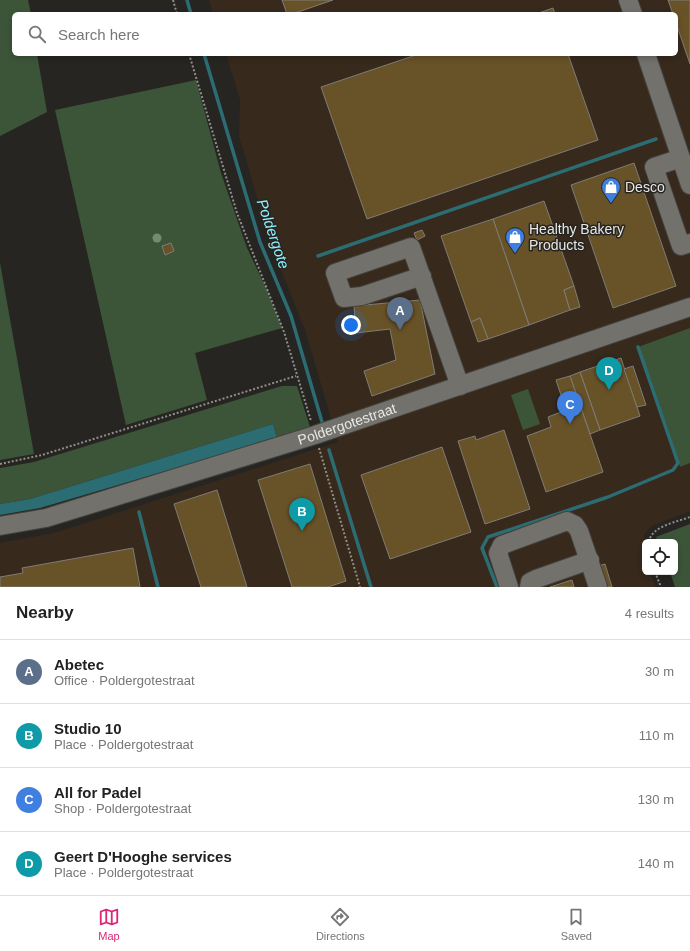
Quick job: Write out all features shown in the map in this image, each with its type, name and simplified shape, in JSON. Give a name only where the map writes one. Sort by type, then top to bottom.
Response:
[{"type":"street","points":[[628,0],[632,12]]},
{"type":"street","points":[[647,56],[690,185]]},
{"type":"street","points":[[681,158],[654,167],[681,246],[690,243]]},
{"type":"street","points":[[422,276],[460,386]]},
{"type":"street","name":"Poldergotestraat","points":[[0,526],[46,518],[315,435],[690,307]]},
{"type":"street","points":[[509,587],[498,553],[502,545],[567,521],[575,525],[579,531],[598,587]]},
{"type":"street","points":[[529,587],[530,582],[536,579],[590,560]]},
{"type":"path","points":[[173,0],[176,12]]},
{"type":"path","points":[[190,56],[237,213],[284,332],[360,587]]},
{"type":"path","points":[[0,464],[42,455],[296,376]]},
{"type":"path","points":[[649,539],[649,536],[654,531],[690,518]]},
{"type":"path","points":[[656,575],[661,587]]},
{"type":"shaded area","points":[[209,0],[690,0],[690,511],[652,526],[644,534],[644,539],[642,539],[642,575],[651,575],[656,587],[0,587],[0,543],[54,533],[338,442],[305,330],[272,248],[239,136],[240,100],[227,56],[678,56],[678,12],[212,12]]},
{"type":"green space","points":[[0,0],[28,0],[31,12],[12,12],[12,56],[37,56],[47,112],[0,136]]},
{"type":"green space","points":[[196,80],[221,173],[247,248],[267,290],[282,328],[195,353],[207,400],[126,425],[55,110]]},
{"type":"green space","points":[[0,263],[34,454],[0,460]]},
{"type":"green space","points":[[690,328],[690,463],[680,467],[638,347]]},
{"type":"green space","points":[[282,386],[297,386],[310,427],[277,438],[273,424],[30,499],[0,504],[0,468],[34,462]]},
{"type":"green space","points":[[528,389],[540,424],[523,430],[511,395]]},
{"type":"green space","points":[[690,524],[690,587],[675,587],[671,575],[678,575],[678,539],[657,539],[656,537]]},
{"type":"water","points":[[273,424],[277,438],[40,508],[0,515],[0,504],[30,499]]},
{"type":"building","points":[[282,0],[333,0],[298,12],[286,12]]},
{"type":"building","points":[[668,0],[690,0],[690,64],[678,29],[678,12],[672,12]]},
{"type":"building","points":[[553,8],[554,12],[542,12]]},
{"type":"building","points":[[413,56],[569,56],[598,140],[367,219],[321,87]]},
{"type":"building","points":[[634,163],[676,286],[613,308],[571,185]]},
{"type":"building","points":[[544,201],[574,286],[564,290],[570,310],[529,325],[493,219]]},
{"type":"building","points":[[493,219],[529,325],[488,339],[480,318],[471,322],[441,236]]},
{"type":"building","points":[[422,230],[425,236],[417,240],[414,233]]},
{"type":"building","points":[[171,243],[174,251],[165,255],[162,246]]},
{"type":"building","points":[[574,286],[580,307],[570,310],[564,290]]},
{"type":"building","points":[[420,300],[435,374],[372,396],[364,371],[396,360],[390,329],[356,333],[354,306]]},
{"type":"building","points":[[480,318],[488,339],[478,342],[471,322]]},
{"type":"building","points":[[621,358],[640,416],[600,430],[580,372]]},
{"type":"building","points":[[633,366],[646,405],[637,407],[624,369]]},
{"type":"building","points":[[580,372],[600,430],[590,434],[570,376]]},
{"type":"building","points":[[570,376],[603,472],[546,492],[527,436],[551,427],[548,417],[566,410],[556,380]]},
{"type":"building","points":[[504,430],[530,509],[485,524],[458,441],[475,436],[476,440]]},
{"type":"building","points":[[442,447],[471,532],[390,559],[361,475]]},
{"type":"building","points":[[310,464],[346,581],[328,587],[292,587],[258,480]]},
{"type":"building","points":[[217,490],[247,587],[201,587],[174,504]]},
{"type":"building","points":[[133,548],[140,587],[0,587],[0,577],[23,573],[22,568]]},
{"type":"building","points":[[605,564],[612,587],[602,587],[598,566]]},
{"type":"building","points":[[572,580],[574,587],[550,587]]},
{"type":"waterway","name":"Poldergote","points":[[187,0],[190,12]]},
{"type":"waterway","name":"Poldergote","points":[[205,56],[260,242],[291,316],[322,422]]},
{"type":"waterway","points":[[318,256],[656,139]]},
{"type":"waterway","points":[[497,587],[482,548],[488,537],[608,497],[673,470],[678,463],[638,347]]},
{"type":"waterway","name":"Poldergote","points":[[329,450],[371,587]]},
{"type":"waterway","points":[[139,512],[158,587]]},
{"type":"place","name":"Desco","points":[[611,204]]},
{"type":"place","name":"Healthy Bakery Products","points":[[515,254]]},
{"type":"place","name":"Abetec","points":[[400,330]]},
{"type":"place","name":"Geert D'Hooghe services","points":[[609,390]]},
{"type":"place","name":"All for Padel","points":[[570,424]]},
{"type":"place","name":"Studio 10","points":[[302,531]]}]
